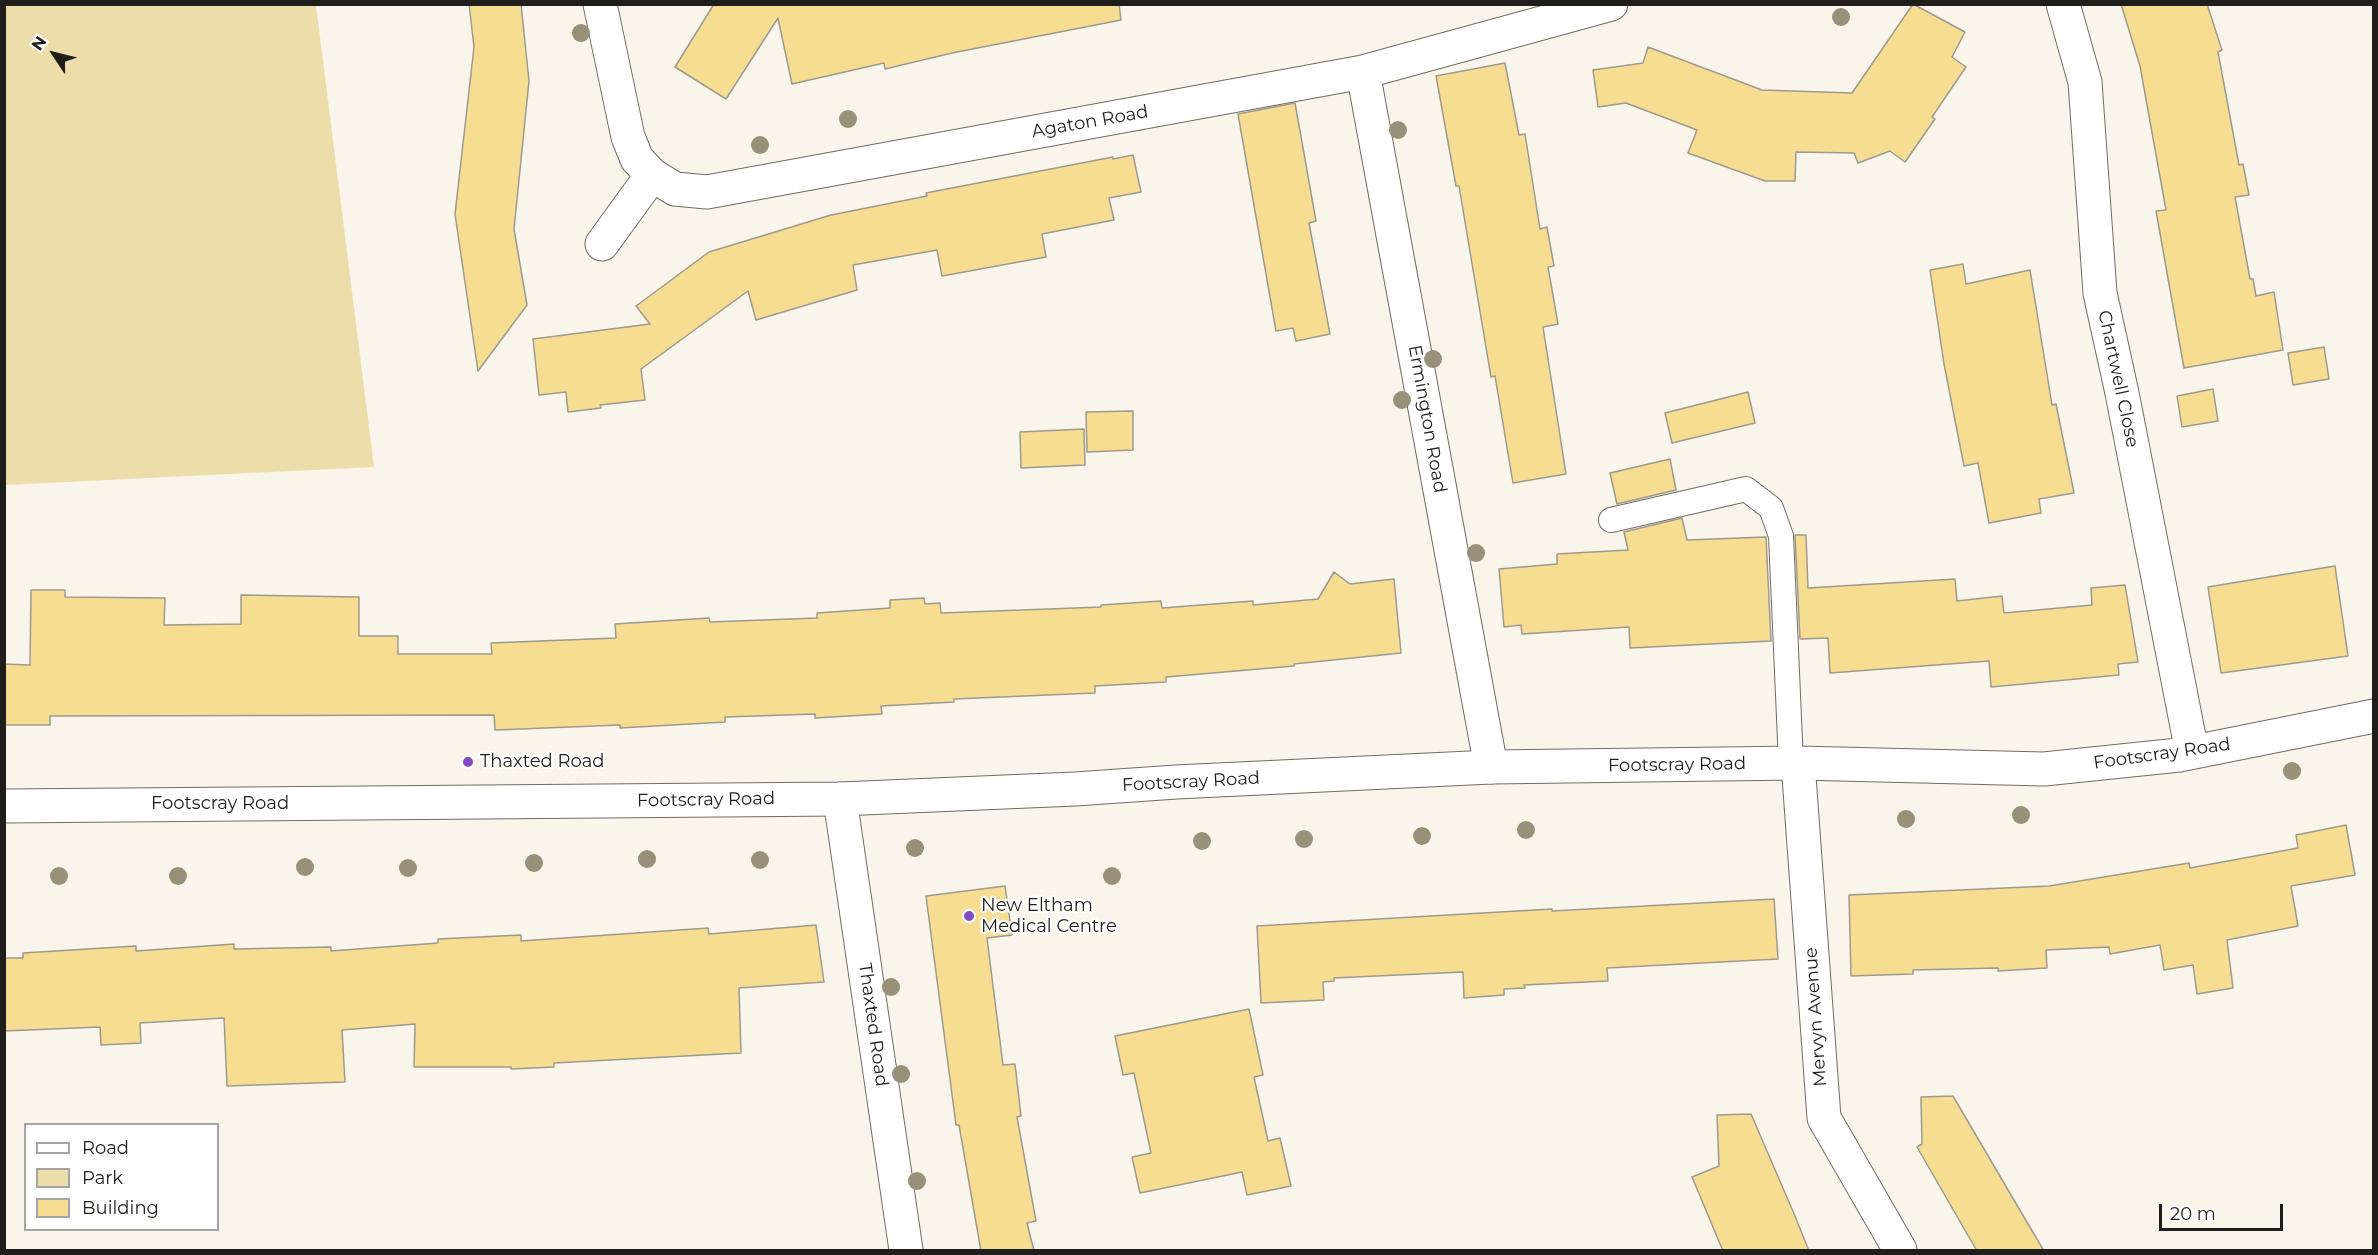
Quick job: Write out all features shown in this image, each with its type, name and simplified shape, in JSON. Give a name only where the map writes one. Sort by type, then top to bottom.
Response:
[{"type":"street","points":[[600,4],[628,136],[637,159],[652,175],[602,244]]},
{"type":"street","name":"Agaton Road","points":[[652,175],[675,189],[707,192],[1363,72],[1611,4]]},
{"type":"street","name":"Chartwell Close","points":[[2063,4],[2085,82],[2100,293],[2192,752]]},
{"type":"street","name":"Ermington Road","points":[[1363,72],[1491,767]]},
{"type":"street","name":"Footscray Road","points":[[4,806],[840,799],[1491,767],[1794,763],[2044,769],[2192,752],[2373,716]]},
{"type":"street","name":"Mervyn Avenue","points":[[1794,763],[1824,1118],[1900,1251]]},
{"type":"street","name":"Thaxted Road","points":[[840,799],[906,1251]]},
{"type":"lane","points":[[1611,520],[1746,489],[1771,508],[1782,536],[1794,763]]},
{"type":"green space","points":[[4,5],[316,5],[374,467],[5,485]]},
{"type":"building","points":[[469,4],[521,4],[529,81],[514,229],[527,305],[478,371],[455,214],[474,47]]},
{"type":"building","points":[[714,4],[1119,4],[1121,20],[952,53],[885,69],[884,63],[792,84],[778,18],[726,99],[675,67]]},
{"type":"building","points":[[1913,4],[1965,32],[1952,57],[1966,67],[1932,117],[1935,119],[1905,162],[1890,151],[1858,163],[1854,153],[1796,152],[1795,181],[1765,181],[1688,153],[1697,130],[1626,103],[1598,107],[1593,70],[1643,63],[1648,47],[1762,90],[1852,93]]},
{"type":"building","points":[[2121,4],[2207,4],[2222,50],[2218,52],[2239,165],[2243,164],[2249,195],[2235,197],[2250,279],[2253,279],[2256,296],[2274,292],[2283,350],[2184,368],[2156,211],[2166,210],[2140,66]]},
{"type":"building","points":[[1505,63],[1519,135],[1525,134],[1540,229],[1547,227],[1554,266],[1548,267],[1558,324],[1543,327],[1566,474],[1513,483],[1495,376],[1491,377],[1459,186],[1456,186],[1436,76]]},
{"type":"building","points":[[1295,103],[1316,221],[1309,223],[1330,334],[1296,341],[1293,328],[1276,331],[1238,114]]},
{"type":"building","points":[[1133,155],[1141,192],[1109,198],[1114,220],[1042,234],[1046,257],[942,276],[937,250],[853,265],[857,290],[756,320],[748,291],[641,369],[645,400],[600,405],[601,408],[568,412],[566,392],[539,395],[533,339],[650,324],[636,306],[709,252],[831,215],[927,196],[926,193]]},
{"type":"building","points":[[1963,264],[1966,284],[2030,270],[2052,405],[2056,404],[2074,493],[2039,499],[2041,513],[1989,523],[1978,463],[1964,466],[1944,364],[1930,270]]},
{"type":"building","points":[[2324,347],[2329,379],[2293,385],[2288,353]]},
{"type":"building","points":[[2213,389],[2218,421],[2182,427],[2177,396]]},
{"type":"building","points":[[1748,392],[1755,423],[1672,443],[1665,413]]},
{"type":"building","points":[[1133,411],[1133,450],[1087,452],[1086,412]]},
{"type":"building","points":[[1084,429],[1085,465],[1021,468],[1020,432]]},
{"type":"building","points":[[1670,459],[1676,490],[1617,504],[1610,473]]},
{"type":"building","points":[[1682,518],[1687,540],[1766,537],[1771,641],[1630,648],[1629,627],[1522,634],[1521,625],[1504,627],[1499,569],[1557,564],[1557,554],[1628,550],[1624,532]]},
{"type":"building","points":[[1795,535],[1806,535],[1808,588],[1955,579],[1957,601],[2002,596],[2004,613],[2092,605],[2091,588],[2125,585],[2138,662],[2118,664],[2119,675],[1991,687],[1989,661],[1830,673],[1828,638],[1800,639]]},
{"type":"building","points":[[2335,566],[2348,656],[2221,673],[2208,587]]},
{"type":"building","points":[[1334,572],[1350,584],[1394,579],[1401,653],[1294,664],[1294,666],[1166,677],[1166,682],[1095,686],[1095,693],[954,699],[954,702],[881,706],[882,714],[815,718],[815,714],[725,717],[725,722],[620,728],[620,725],[495,730],[494,715],[50,716],[50,725],[4,725],[4,664],[30,665],[31,590],[65,590],[65,597],[165,598],[164,625],[241,624],[241,595],[359,597],[359,636],[398,636],[398,654],[492,654],[491,643],[616,638],[615,624],[709,618],[710,622],[817,618],[817,613],[890,608],[890,600],[924,598],[925,604],[940,603],[941,613],[1101,607],[1101,605],[1161,601],[1162,608],[1253,601],[1253,605],[1318,599]]},
{"type":"building","points":[[2346,825],[2355,875],[2291,886],[2298,926],[2227,940],[2233,988],[2197,994],[2193,965],[2164,970],[2160,945],[2110,954],[2109,947],[2046,950],[2047,968],[1998,971],[1998,968],[1913,970],[1913,974],[1851,976],[1849,895],[2049,886],[2189,863],[2190,868],[2298,848],[2296,835]]},
{"type":"building","points":[[1005,886],[1012,935],[987,938],[1003,1065],[1015,1064],[1021,1116],[1017,1117],[1036,1221],[1027,1223],[1034,1251],[981,1251],[959,1125],[956,1125],[926,896]]},
{"type":"building","points":[[1774,899],[1778,959],[1607,968],[1608,981],[1524,985],[1525,988],[1504,989],[1504,995],[1464,998],[1463,972],[1334,978],[1334,981],[1323,982],[1324,1000],[1261,1003],[1257,926]]},
{"type":"building","points":[[816,925],[824,982],[739,988],[741,1053],[554,1063],[554,1067],[511,1069],[511,1067],[414,1067],[415,1024],[342,1030],[345,1082],[227,1086],[224,1018],[140,1023],[141,1043],[101,1045],[100,1027],[4,1031],[4,958],[23,958],[23,953],[136,946],[136,951],[234,944],[234,949],[331,947],[331,951],[438,943],[438,939],[521,935],[521,941],[708,928],[709,934]]},
{"type":"building","points":[[1249,1009],[1263,1075],[1254,1077],[1268,1141],[1280,1138],[1291,1186],[1247,1195],[1242,1172],[1140,1193],[1132,1157],[1151,1153],[1134,1073],[1123,1075],[1115,1036]]},
{"type":"building","points":[[1953,1096],[2044,1251],[1977,1251],[1917,1147],[1922,1144],[1921,1097]]},
{"type":"building","points":[[1751,1114],[1809,1251],[1723,1251],[1692,1177],[1719,1166],[1717,1115]]},
{"type":"place","name":"Thaxted Road","points":[[468,762]]},
{"type":"place","name":"New Eltham Medical Centre","points":[[969,916]]}]
